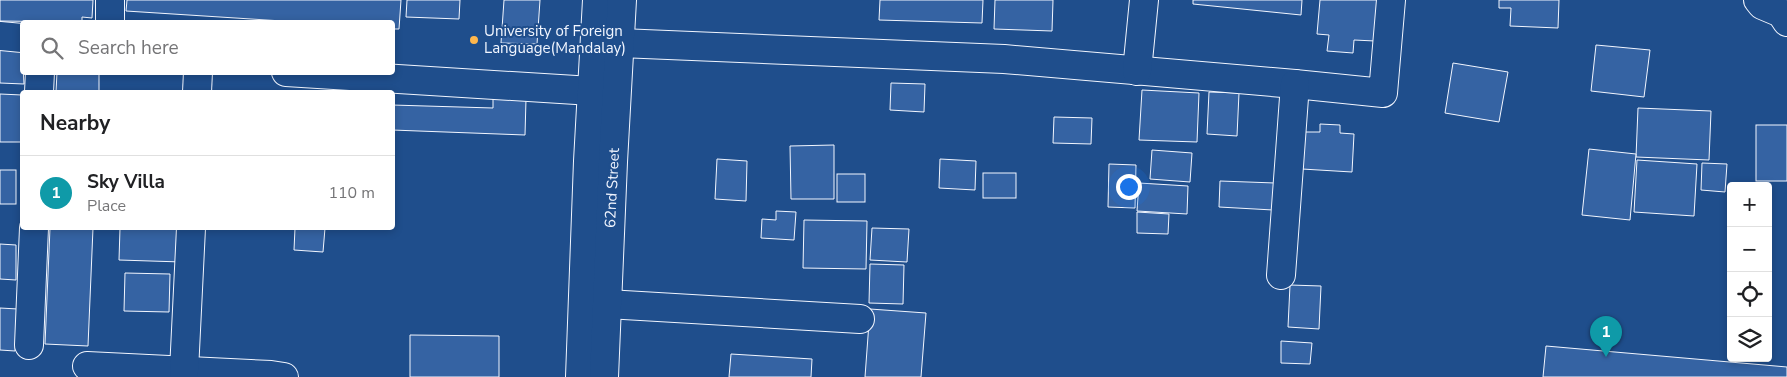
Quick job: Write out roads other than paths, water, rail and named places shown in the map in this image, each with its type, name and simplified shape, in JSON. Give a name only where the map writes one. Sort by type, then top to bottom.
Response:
[{"type":"street","points":[[110,0],[110,20]]},
{"type":"street","name":"62nd Street","points":[[580,377],[597,0]]},
{"type":"street","name":"62nd Street","points":[[604,377],[622,0]]},
{"type":"street","points":[[1137,71],[1144,0]]},
{"type":"street","points":[[620,42],[1004,59],[1383,93],[1391,0]]},
{"type":"street","points":[[1758,0],[1762,5],[1781,13],[1787,22]]},
{"type":"street","points":[[0,36],[20,38]]},
{"type":"street","points":[[39,90],[40,75]]},
{"type":"street","points":[[197,90],[198,75]]},
{"type":"street","points":[[334,75],[592,91]]},
{"type":"street","points":[[1280,275],[1295,84]]},
{"type":"street","points":[[29,344],[34,230]]},
{"type":"street","points":[[184,371],[191,230]]},
{"type":"street","points":[[607,304],[860,319]]},
{"type":"street","points":[[87,366],[272,374],[284,377]]},
{"type":"place","name":"University of Foreign Language(Mandalay)","points":[[474,40]]},
{"type":"place","name":"Sky Villa","points":[[1606,357]]}]
